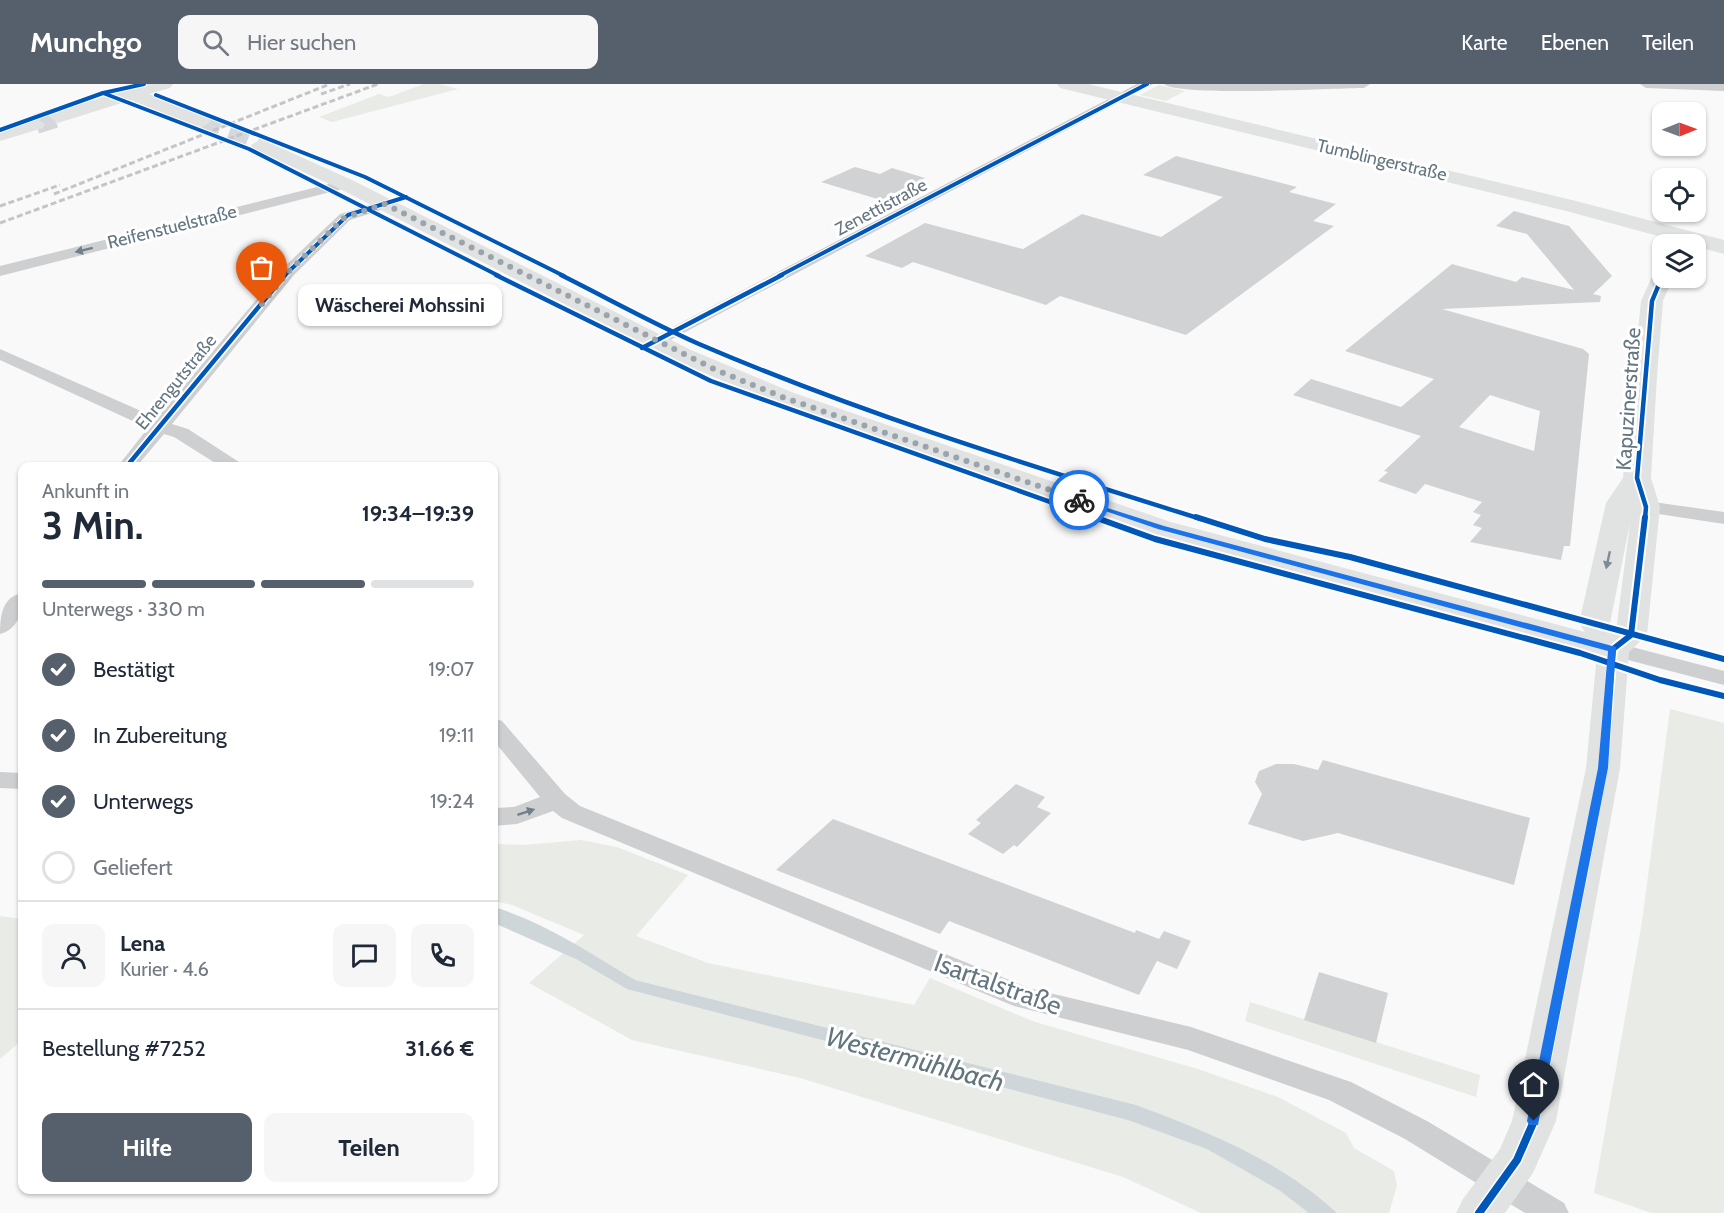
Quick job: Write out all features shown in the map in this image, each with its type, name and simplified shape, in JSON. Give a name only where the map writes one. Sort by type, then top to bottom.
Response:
[{"type":"street","points":[[58,117],[164,84]]},
{"type":"street","name":"Tumblingerstraße","points":[[1066,84],[1566,204],[1664,234]]},
{"type":"street","name":"Zenettistraße","points":[[655,341],[1147,84]]},
{"type":"street","points":[[1170,84],[1198,87],[1364,84]]},
{"type":"street","points":[[1646,84],[1724,87]]},
{"type":"street","points":[[132,94],[201,122]]},
{"type":"street","points":[[0,135],[36,124]]},
{"type":"street","points":[[261,145],[345,184],[698,363],[785,398],[1161,528],[1724,678]]},
{"type":"street","name":"Reifenstuelstraße","points":[[0,271],[345,184]]},
{"type":"street","name":"Ehrengutstraße","points":[[130,462],[288,272],[346,216],[385,204]]},
{"type":"street","points":[[1706,236],[1724,226]]},
{"type":"street","name":"Tumblingerstraße","points":[[1706,245],[1724,247]]},
{"type":"street","name":"Kapuzinerstraße","points":[[1637,478],[1620,503],[1594,623],[1613,649],[1631,634],[1646,507],[1637,478],[1652,301],[1657,288]]},
{"type":"street","points":[[0,354],[158,426],[181,433],[226,462]]},
{"type":"street","points":[[1646,507],[1724,518]]},
{"type":"street","points":[[0,627],[18,604]]},
{"type":"street","points":[[1491,1197],[1523,1147],[1534,1121],[1603,768],[1613,649]]},
{"type":"street","name":"Isartalstraße","points":[[498,731],[556,800],[571,812],[1024,998],[1191,1039],[1340,1091],[1416,1130],[1491,1197],[1553,1213]]},
{"type":"street","points":[[0,780],[18,781]]},
{"type":"street","points":[[498,817],[517,815],[556,800]]},
{"type":"shaded area","points":[[424,84],[439,84],[458,89],[332,122],[319,117],[379,94],[389,97]]},
{"type":"shaded area","points":[[1159,85],[1185,91],[1166,101],[1140,95]]},
{"type":"shaded area","points":[[1670,709],[1724,723],[1724,1213],[1651,1213],[1594,1193],[1642,922]]},
{"type":"shaded area","points":[[581,840],[617,847],[688,875],[636,936],[708,963],[914,1005],[930,978],[1035,1022],[1198,1069],[1278,1097],[1346,1133],[1354,1148],[1394,1171],[1397,1186],[1389,1213],[1201,1213],[1123,1177],[800,1078],[632,1040],[529,983],[584,935],[512,905],[498,902],[498,844],[524,845]]},
{"type":"shaded area","points":[[0,916],[18,918],[18,1043],[0,1059]]},
{"type":"shaded area","points":[[1250,1002],[1480,1075],[1476,1097],[1245,1021]]},
{"type":"water","name":"Westermühlbach","points":[[498,908],[549,930],[635,980],[1136,1105],[1242,1149],[1292,1178],[1337,1213],[1309,1213],[1279,1190],[1207,1149],[1128,1120],[627,989],[576,959],[498,925]]},
{"type":"building","points":[[1176,156],[1297,187],[1289,192],[1336,204],[1313,221],[1334,226],[1186,335],[1060,296],[1046,305],[913,262],[902,268],[865,256],[925,223],[1023,249],[1082,214],[1161,237],[1223,197],[1143,175]]},
{"type":"building","points":[[855,167],[880,174],[892,168],[925,178],[881,200],[821,182]]},
{"type":"building","points":[[1514,211],[1569,226],[1612,276],[1593,294],[1601,296],[1600,302],[1442,309],[1583,349],[1589,354],[1570,546],[1564,546],[1561,560],[1470,542],[1482,528],[1473,525],[1481,515],[1473,512],[1482,502],[1425,484],[1416,494],[1378,481],[1388,472],[1384,471],[1421,436],[1293,395],[1311,379],[1401,407],[1434,379],[1345,351],[1452,264],[1516,282],[1522,277],[1574,290],[1527,234],[1496,226]],"holes":[[[1490,395],[1540,411],[1534,451],[1459,427]]]},
{"type":"building","points":[[1323,760],[1530,818],[1514,885],[1338,833],[1303,841],[1248,824],[1262,794],[1255,782],[1259,771],[1276,764],[1294,764],[1318,770]]},
{"type":"building","points":[[1016,784],[1045,797],[1037,807],[1051,813],[1017,847],[1014,845],[1003,854],[968,834],[981,823],[976,820]]},
{"type":"building","points":[[833,819],[1135,933],[1136,930],[1159,939],[1164,931],[1191,941],[1177,969],[1157,961],[1139,995],[949,921],[940,934],[776,870]]},
{"type":"building","points":[[1319,972],[1388,993],[1376,1043],[1304,1020]]},
{"type":"tunnel","points":[[36,124],[58,117]]},
{"type":"tunnel","points":[[201,122],[261,145]]},
{"type":"railway","points":[[54,194],[330,84]]},
{"type":"railway","points":[[321,94],[350,84]]},
{"type":"railway","points":[[0,223],[378,84]]},
{"type":"railway","points":[[0,206],[60,185]]},
{"type":"cycle path","points":[[0,130],[103,93],[144,84]]},
{"type":"cycle path","points":[[642,348],[1147,84]]},
{"type":"cycle path","points":[[103,93],[249,149],[338,192],[573,315],[711,381],[1155,539],[1580,653],[1660,680],[1724,696]]},
{"type":"cycle path","points":[[156,95],[365,177],[697,343],[804,387],[1021,462],[1265,539],[1350,557],[1724,659]]},
{"type":"cycle path","points":[[130,462],[238,329],[288,272],[321,240],[348,215],[406,197]]},
{"type":"cycle path","points":[[1479,1213],[1517,1160],[1534,1121],[1603,768],[1613,649],[1631,635],[1646,507],[1637,478],[1652,301],[1657,288]]},
{"type":"way so far","points":[[262,304],[288,272],[344,218],[385,204],[716,370],[785,398],[1079,500]]},
{"type":"place","name":"Wäscherei Mohssini","points":[[262,304]]},
{"type":"route","points":[[1079,500],[1161,528],[1613,649],[1603,768],[1534,1121]]}]
